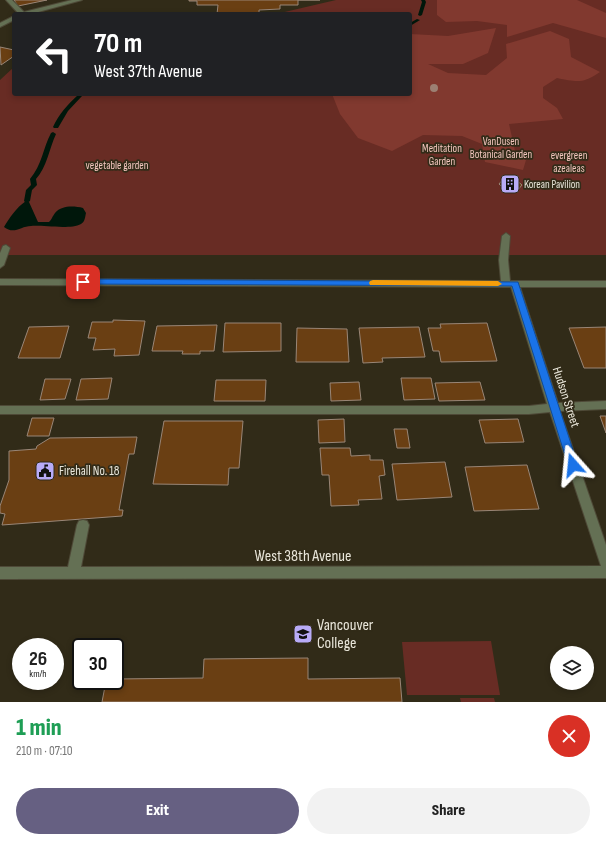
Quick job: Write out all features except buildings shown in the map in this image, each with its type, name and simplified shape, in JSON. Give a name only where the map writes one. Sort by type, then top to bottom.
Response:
[{"type":"street","points":[[9,0],[21,12]]},
{"type":"street","points":[[31,12],[79,0]]},
{"type":"street","points":[[0,25],[12,19]]},
{"type":"street","name":"Hudson Street","points":[[506,236],[503,254],[503,267],[511,284],[606,563]]},
{"type":"street","points":[[0,265],[6,248]]},
{"type":"street","points":[[0,282],[606,284]]},
{"type":"street","points":[[0,410],[529,410],[606,405]]},
{"type":"street","points":[[72,573],[83,525]]},
{"type":"street","name":"West 38th Avenue","points":[[0,573],[606,572]]},
{"type":"green space","name":"VanDusen Botanical Garden","points":[[336,0],[606,0],[606,255],[0,255],[0,80],[12,69],[12,96],[412,96],[412,12],[285,12]]},
{"type":"green space","points":[[437,0],[577,0],[606,13],[606,38],[553,23],[507,37],[507,25],[477,21],[446,22],[437,15]]},
{"type":"green space","points":[[496,28],[488,53],[463,64],[428,64],[448,73],[486,75],[507,58],[506,44],[550,31],[569,39],[571,57],[600,72],[589,79],[580,81],[557,78],[543,87],[543,98],[557,108],[563,119],[509,124],[515,151],[526,160],[523,170],[485,162],[482,144],[462,136],[423,135],[392,151],[358,138],[340,114],[333,96],[412,96],[412,34],[448,36]]},
{"type":"green space","points":[[491,641],[500,695],[407,695],[402,642]]},
{"type":"green space","points":[[460,698],[494,698],[495,702],[461,702]]},
{"type":"shaded area","points":[[26,201],[29,202],[38,222],[49,222],[58,210],[68,207],[83,208],[86,213],[85,219],[81,224],[70,227],[27,226],[11,230],[4,227],[19,207]]},
{"type":"waterway","points":[[420,15],[424,2],[423,0]]},
{"type":"waterway","points":[[412,24],[418,20]]},
{"type":"waterway","points":[[56,127],[66,110],[80,96]]},
{"type":"waterway","points":[[27,201],[29,190],[34,185],[33,179],[43,164],[53,134]]},
{"type":"slow traffic","points":[[373,283],[498,284]]},
{"type":"place","name":"Korean Pavilion","points":[[510,184]]},
{"type":"place","name":"Firehall No. 18","points":[[45,471]]},
{"type":"place","name":"Vancouver College","points":[[303,634]]},
{"type":"route","points":[[83,282],[515,284],[573,465]]},
{"type":"park label","name":"Meditation Garden","points":[[442,154]]},
{"type":"park label","name":"evergreen azealeas","points":[[569,161]]},
{"type":"park label","name":"vegetable garden","points":[[117,165]]}]
